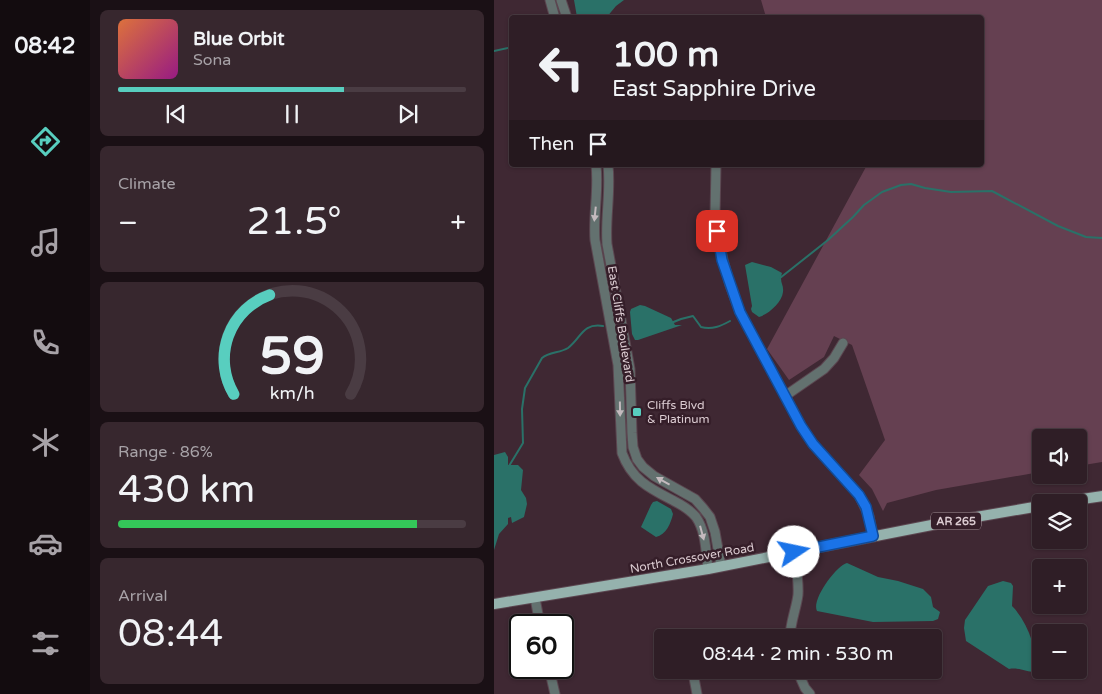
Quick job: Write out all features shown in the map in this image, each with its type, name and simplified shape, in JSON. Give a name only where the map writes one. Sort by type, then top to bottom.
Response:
[{"type":"main road","points":[[1087,498],[1102,496]]},
{"type":"main road","name":"North Crossover Road","points":[[494,604],[708,569],[873,536],[1032,507]]},
{"type":"street","points":[[554,15],[550,3],[562,2],[566,15]]},
{"type":"street","name":"East Cliffs Boulevard","points":[[596,167],[598,191],[594,226],[595,240],[618,365],[622,453],[633,475],[648,487],[683,505],[695,516],[700,524],[705,542],[708,569]]},
{"type":"street","name":"East Cliffs Boulevard","points":[[608,167],[610,179],[606,225],[607,244],[630,369],[633,446],[637,459],[643,467],[654,476],[695,499],[710,517],[715,532],[721,566]]},
{"type":"street","points":[[716,167],[715,216],[722,260],[740,312],[813,444],[859,495],[866,507],[873,536]]},
{"type":"street","points":[[785,396],[824,369],[834,358],[843,343]]},
{"type":"street","points":[[791,629],[798,596],[794,552]]},
{"type":"street","points":[[535,598],[538,614]]},
{"type":"street","points":[[552,679],[555,694]]},
{"type":"street","points":[[694,679],[698,694]]},
{"type":"street","points":[[801,679],[810,694]]},
{"type":"shaded area","points":[[574,0],[624,0],[608,15],[577,15]]},
{"type":"shaded area","points":[[761,0],[1102,0],[1102,462],[1087,464],[1087,429],[1032,429],[1032,473],[936,490],[887,503],[883,511],[872,489],[859,475],[885,440],[852,345],[834,336],[824,357],[789,380],[767,349],[866,167],[984,167],[984,15],[765,15]]},
{"type":"shaded area","points":[[752,262],[771,267],[782,273],[783,292],[778,304],[759,317],[751,309],[745,265]]},
{"type":"shaded area","points":[[640,305],[671,318],[675,325],[682,325],[635,340],[632,334],[630,312],[631,309]]},
{"type":"shaded area","points":[[505,452],[508,457],[508,465],[518,465],[523,470],[521,490],[527,504],[524,517],[512,523],[511,517],[508,518],[508,524],[499,534],[494,550],[494,455]]},
{"type":"shaded area","points":[[657,501],[671,509],[673,514],[663,534],[656,537],[641,527],[651,505]]},
{"type":"shaded area","points":[[847,563],[878,577],[923,589],[931,597],[933,607],[940,612],[938,619],[933,621],[873,622],[817,611],[818,599],[826,584],[842,565]]},
{"type":"shaded area","points":[[1003,581],[1011,583],[1013,586],[1012,606],[1028,629],[1032,641],[1032,672],[1009,669],[966,641],[965,620],[988,586]]},
{"type":"waterway","points":[[494,51],[509,48]]},
{"type":"waterway","points":[[780,278],[828,240],[864,205],[882,192],[901,185],[911,184],[951,192],[992,191],[1058,226],[1086,237],[1103,238]]},
{"type":"waterway","points":[[671,323],[693,316],[701,327],[713,328],[730,321]]},
{"type":"waterway","points":[[509,466],[523,443],[522,409],[525,388],[542,358],[568,348],[586,329],[603,326]]},
{"type":"place","name":"Cliffs Blvd & Platinum","points":[[637,412]]},
{"type":"route","points":[[717,231],[722,260],[740,312],[801,426],[813,444],[859,495],[869,516],[873,536],[794,552]]}]
